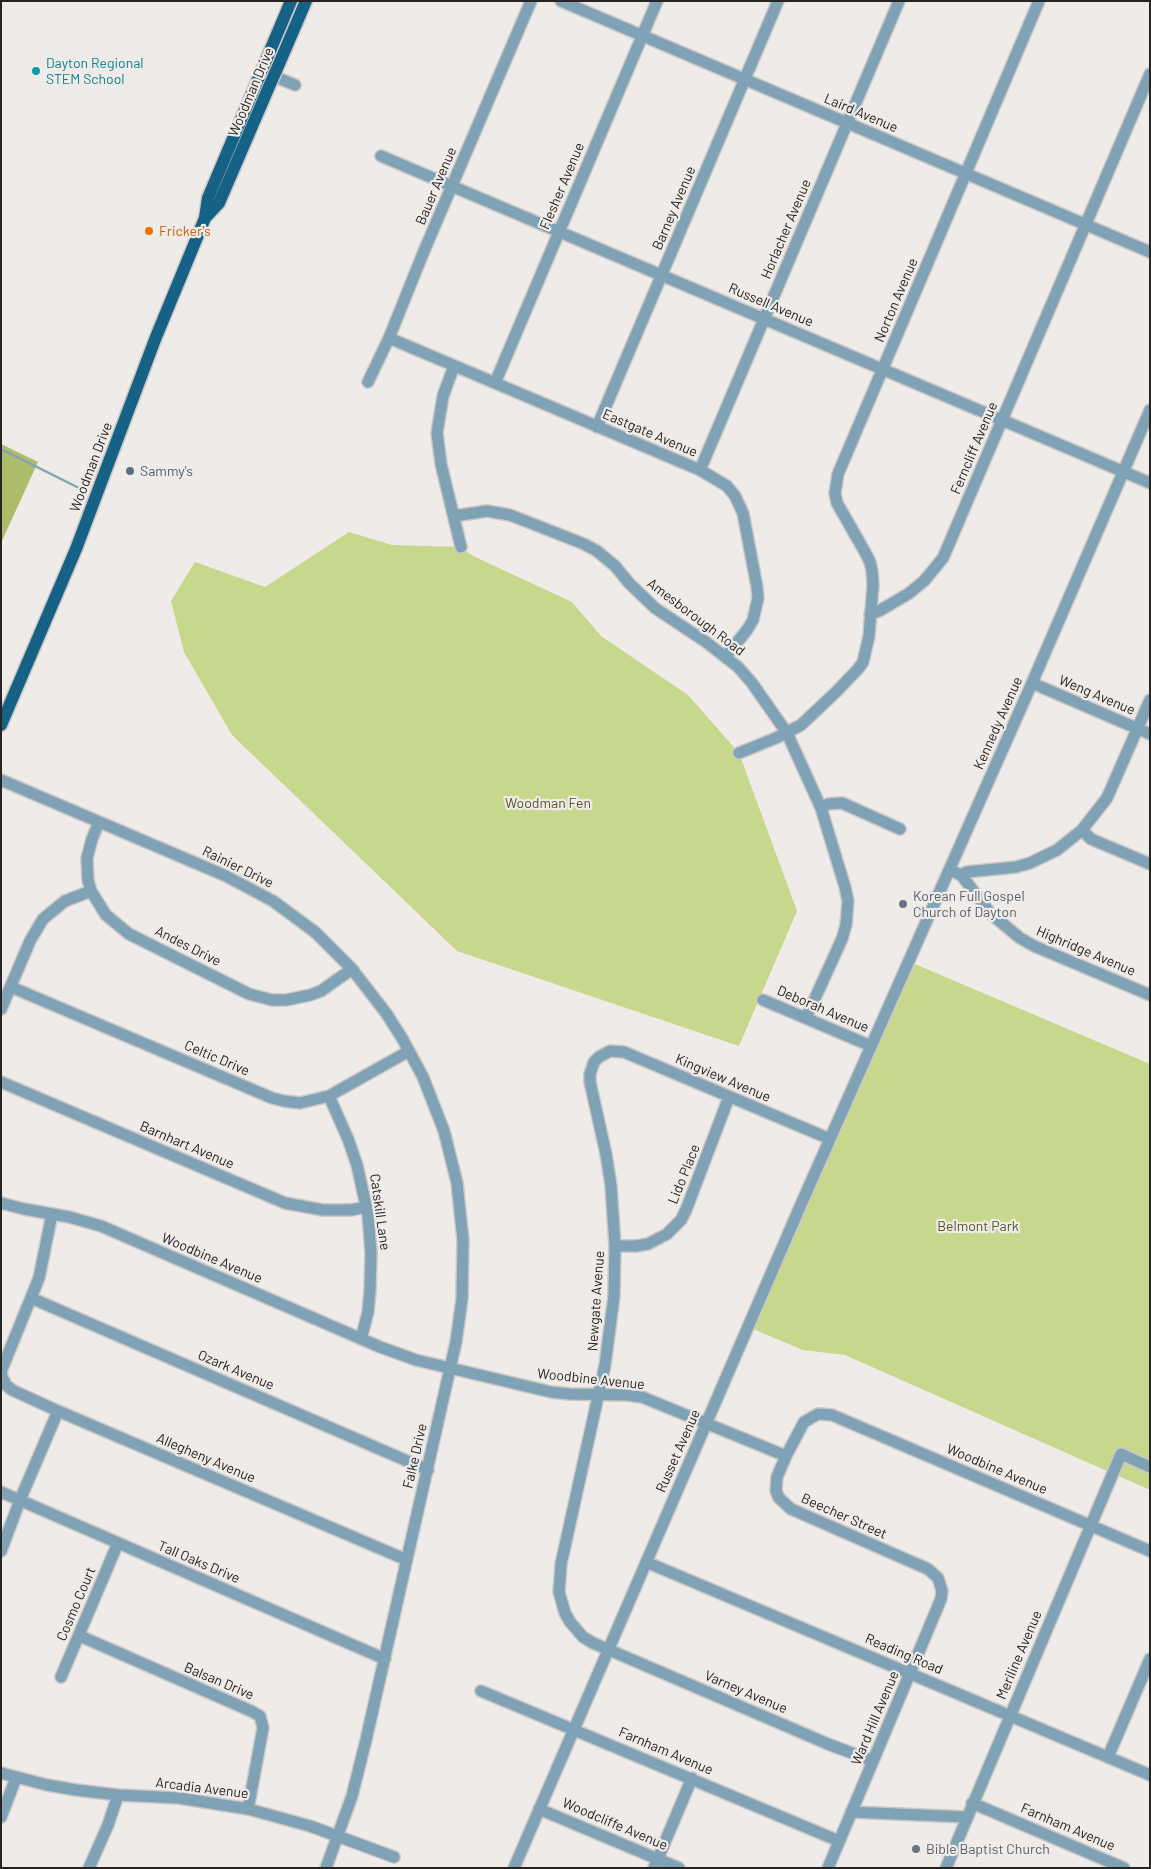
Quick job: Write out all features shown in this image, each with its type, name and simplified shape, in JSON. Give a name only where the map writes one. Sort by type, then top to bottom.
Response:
[{"type":"main road","name":"Woodman Drive","points":[[1,725],[73,556],[156,337],[206,218],[219,203],[225,174],[290,1]]},
{"type":"main road","points":[[284,17],[297,1]]},
{"type":"main road","name":"Woodman Drive","points":[[225,174],[274,76],[306,1]]},
{"type":"street","name":"Bauer Avenue","points":[[368,382],[389,338],[531,1]]},
{"type":"street","name":"Laird Avenue","points":[[561,1],[1150,252]]},
{"type":"street","name":"Flesher Avenue","points":[[495,383],[658,1]]},
{"type":"street","name":"Barney Avenue","points":[[597,427],[778,1]]},
{"type":"street","name":"Horlacher Avenue","points":[[700,470],[899,1]]},
{"type":"street","name":"Norton Avenue","points":[[870,614],[872,585],[870,562],[837,503],[836,484],[843,461],[1039,1]]},
{"type":"street","points":[[262,72],[295,85]]},
{"type":"street","name":"Ferncliff Avenue","points":[[870,614],[880,611],[913,590],[924,581],[943,558],[1150,74]]},
{"type":"street","name":"Russell Avenue","points":[[381,156],[1150,483]]},
{"type":"street","name":"Eastgate Avenue","points":[[389,338],[700,470],[727,486],[738,500],[744,520],[757,587],[756,610],[752,620],[747,630],[726,656]]},
{"type":"street","points":[[454,366],[442,396],[437,432],[440,464],[461,548]]},
{"type":"street","name":"Kennedy Avenue","points":[[871,1046],[955,872],[1032,683],[1150,410]]},
{"type":"street","name":"Amesborough Road","points":[[454,516],[487,511],[510,514],[584,544],[606,558],[655,608],[726,656],[752,683],[787,733],[821,808],[846,887],[848,913],[842,939],[806,1018]]},
{"type":"street","points":[[738,753],[787,733],[811,717],[858,669],[866,655],[870,614]]},
{"type":"street","name":"Weng Avenue","points":[[1032,683],[1150,734]]},
{"type":"street","points":[[955,872],[1016,867],[1030,863],[1057,850],[1082,830],[1107,798],[1150,700]]},
{"type":"street","name":"Rainier Drive","points":[[1,780],[226,876],[253,890],[289,913],[315,932],[352,969],[386,1013],[409,1051]]},
{"type":"street","points":[[821,808],[828,804],[842,803],[900,829]]},
{"type":"street","name":"Andes Drive","points":[[99,822],[92,839],[88,858],[87,874],[91,891],[106,915],[129,934],[260,998],[286,1000],[310,995],[321,991],[352,969]]},
{"type":"street","points":[[1082,830],[1091,839],[1150,864]]},
{"type":"street","name":"Highridge Avenue","points":[[955,872],[991,914],[1020,938],[1034,946],[1150,995]]},
{"type":"street","points":[[1,1009],[30,941],[43,920],[65,901],[91,891]]},
{"type":"street","name":"Celtic Drive","points":[[11,987],[272,1098],[300,1103],[329,1096],[409,1051]]},
{"type":"street","name":"Deborah Avenue","points":[[763,1000],[871,1046]]},
{"type":"street","name":"Russet Avenue","points":[[514,1868],[871,1046]]},
{"type":"street","name":"Falke Drive","points":[[326,1868],[352,1796],[385,1659],[450,1369],[462,1299],[463,1240],[455,1174],[444,1131],[427,1085],[409,1051]]},
{"type":"street","name":"Kingview Avenue","points":[[603,1054],[624,1052],[830,1139]]},
{"type":"street","name":"Newgate Avenue","points":[[603,1054],[594,1062],[591,1069],[590,1082],[611,1186],[615,1246],[614,1296],[611,1329],[599,1395],[561,1564],[559,1592],[565,1613],[576,1630],[592,1643],[608,1650]]},
{"type":"street","name":"Barnhart Avenue","points":[[1,1082],[285,1203],[323,1210],[366,1207]]},
{"type":"street","name":"Catskill Lane","points":[[329,1096],[357,1165],[366,1207],[371,1253],[370,1282],[368,1312],[361,1338]]},
{"type":"street","name":"Lido Place","points":[[615,1246],[636,1246],[653,1242],[667,1234],[681,1220],[729,1097]]},
{"type":"street","name":"Woodbine Avenue","points":[[1,1203],[69,1217],[101,1226],[416,1360],[551,1392],[642,1397],[707,1422],[786,1456],[804,1422],[818,1414],[832,1414],[1150,1551]]},
{"type":"street","points":[[1,1375],[2,1368],[32,1298],[44,1256],[52,1214]]},
{"type":"street","name":"Ozark Avenue","points":[[32,1298],[428,1470]]},
{"type":"street","name":"Allegheny Avenue","points":[[1,1375],[6,1386],[12,1390],[58,1411],[408,1560]]},
{"type":"street","points":[[1,1551],[20,1500],[58,1411]]},
{"type":"street","name":"Meriline Avenue","points":[[946,1868],[1121,1454],[1150,1467]]},
{"type":"street","name":"Beecher Street","points":[[786,1456],[776,1484],[779,1498],[785,1505],[928,1569],[938,1578]]},
{"type":"street","name":"Tall Oaks Drive","points":[[1,1492],[385,1659]]},
{"type":"street","name":"Cosmo Court","points":[[61,1676],[80,1636],[118,1543]]},
{"type":"street","name":"Reading Road","points":[[646,1562],[1150,1775]]},
{"type":"street","name":"Ward Hill Avenue","points":[[828,1868],[941,1599],[942,1592],[938,1578]]},
{"type":"street","name":"Balsan Drive","points":[[80,1636],[251,1710],[260,1716],[264,1728],[248,1809]]},
{"type":"street","name":"Varney Avenue","points":[[608,1650],[828,1744],[873,1760]]},
{"type":"street","points":[[1108,1757],[1150,1659]]},
{"type":"street","name":"Farnham Avenue","points":[[481,1691],[839,1841]]},
{"type":"street","name":"Arcadia Avenue","points":[[1,1773],[16,1778],[76,1790],[118,1795],[179,1798],[248,1809],[296,1821],[394,1857]]},
{"type":"street","points":[[1,1817],[16,1778]]},
{"type":"street","points":[[656,1863],[692,1778]]},
{"type":"street","points":[[89,1868],[108,1825],[118,1795]]},
{"type":"street","name":"Farnham Avenue","points":[[972,1803],[1124,1868]]},
{"type":"street","name":"Woodcliffe Avenue","points":[[539,1809],[656,1863],[679,1868]]},
{"type":"street","points":[[851,1812],[966,1817]]},
{"type":"green space","points":[[1,444],[38,462],[1,543]]},
{"type":"green space","name":"Woodman Fen","points":[[349,532],[392,545],[461,547],[473,556],[572,602],[601,636],[688,695],[739,753],[797,911],[739,1046],[457,951],[232,735],[184,652],[171,601],[195,562],[265,587]]},
{"type":"green space","name":"Belmont Park","points":[[910,962],[1150,1064],[1150,1490],[845,1355],[803,1350],[748,1327]]},
{"type":"waterway","points":[[1,449],[83,490]]},
{"type":"place","name":"Dayton Regional STEM School","points":[[36,71]]},
{"type":"place","name":"Fricker's","points":[[149,231]]},
{"type":"place","name":"Sammy's","points":[[130,471]]},
{"type":"place","name":"Korean Full Gospel Church of Dayton","points":[[903,904]]},
{"type":"place","name":"Bible Baptist Church","points":[[916,1849]]}]
